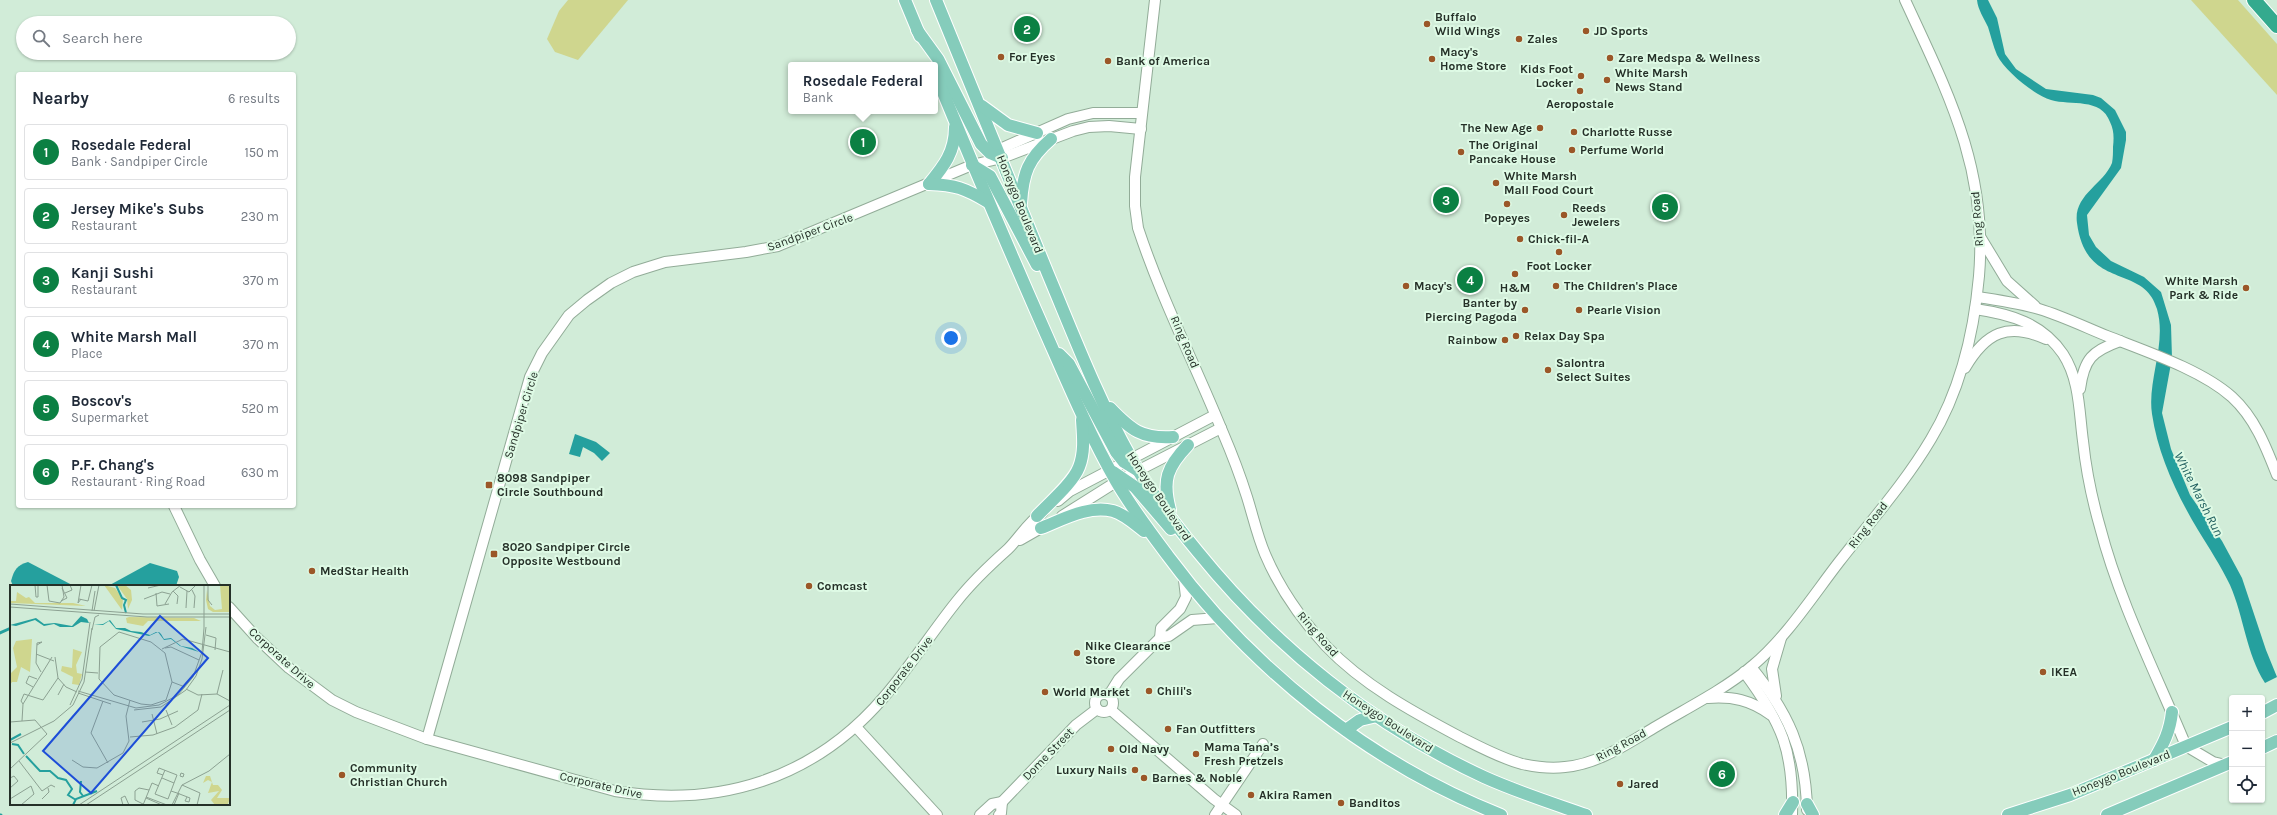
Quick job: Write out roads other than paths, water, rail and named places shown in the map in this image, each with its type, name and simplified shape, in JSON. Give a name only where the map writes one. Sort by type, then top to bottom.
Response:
[{"type":"highway","points":[[2254,0],[2277,26]]},
{"type":"main road","points":[[905,0],[931,62]]},
{"type":"main road","name":"Honeygo Boulevard","points":[[936,0],[980,104],[997,153],[1128,461]]},
{"type":"main road","points":[[917,30],[938,59],[981,144],[997,153]]},
{"type":"main road","points":[[938,80],[988,202],[1082,413],[1110,470],[1120,480],[1155,539],[1184,580],[1218,618],[1293,690],[1346,730],[1418,776],[1501,815]]},
{"type":"main road","points":[[980,104],[1008,125],[1037,132]]},
{"type":"main road","points":[[929,184],[947,162],[953,149],[955,121]]},
{"type":"main road","points":[[1021,208],[1022,187],[1028,165],[1051,139]]},
{"type":"main road","points":[[972,165],[990,176],[1074,337]]},
{"type":"main road","points":[[929,184],[954,185],[970,191],[988,202]]},
{"type":"main road","points":[[1052,346],[1069,364],[1116,452],[1138,470]]},
{"type":"main road","points":[[1103,401],[1131,429],[1148,437],[1173,437]]},
{"type":"main road","points":[[1036,516],[1074,476],[1079,467],[1083,440],[1082,413]]},
{"type":"main road","points":[[1172,518],[1166,496],[1167,476],[1177,457],[1188,445]]},
{"type":"main road","name":"Honeygo Boulevard","points":[[1138,470],[1172,518],[1216,575],[1289,649],[1320,675],[1377,716],[1436,752],[1487,778],[1586,815]]},
{"type":"main road","points":[[1120,480],[1135,487],[1175,534],[1216,575]]},
{"type":"main road","points":[[1041,528],[1084,511],[1107,510],[1114,511],[1125,517],[1155,539]]},
{"type":"main road","points":[[2265,711],[2277,705]]},
{"type":"main road","points":[[2154,760],[2171,727],[2172,712]]},
{"type":"main road","points":[[1346,730],[1360,720],[1377,716]]},
{"type":"main road","name":"Honeygo Boulevard","points":[[2012,814],[2070,794],[2229,728]]},
{"type":"main road","points":[[2107,815],[2229,764]]},
{"type":"main road","points":[[1785,815],[1793,802]]},
{"type":"main road","points":[[1807,809],[1813,815]]},
{"type":"street","name":"Ring Road","points":[[1154,0],[1134,190],[1138,228],[1242,482],[1265,555],[1278,581],[1297,609],[1327,647],[1349,667],[1374,686],[1443,728],[1510,760],[1537,767],[1564,767],[1587,763],[1606,755],[1704,698],[1747,670],[1781,635],[1911,468],[1933,436],[1958,382],[1975,309],[1980,236],[1976,190],[1962,131],[1948,93],[1905,0]]},
{"type":"street","points":[[997,153],[1037,132],[1068,119],[1093,113],[1142,113]]},
{"type":"street","points":[[997,153],[1051,139],[1089,127],[1109,126],[1140,129]]},
{"type":"street","name":"Sandpiper Circle","points":[[427,739],[530,377],[542,353],[569,316],[587,300],[612,283],[633,272],[665,262],[746,252],[778,246],[929,184],[997,153]]},
{"type":"street","points":[[1980,236],[2007,281],[2017,292],[2040,309]]},
{"type":"street","points":[[1976,298],[2018,303],[2040,309],[2135,347],[2186,370],[2223,390],[2239,404],[2262,438],[2277,475]]},
{"type":"street","points":[[1975,309],[2002,313],[2018,318],[2036,327],[2056,344],[2072,371],[2079,400],[2086,462],[2105,545],[2186,746],[2213,762],[2229,764]]},
{"type":"street","points":[[1958,382],[1979,347],[1994,335],[2004,332],[2021,331],[2032,333],[2056,344]]},
{"type":"street","points":[[2079,400],[2082,375],[2091,356],[2097,351],[2120,341]]},
{"type":"street","name":"Corporate Drive","points":[[230,608],[257,638],[290,668],[332,700],[367,716],[427,739],[615,791],[669,797],[710,794],[735,790],[774,778],[820,754],[856,727],[885,696],[958,600],[1015,542],[1036,516],[1070,491],[1215,415]]},
{"type":"street","name":"Corporate Drive","points":[[1015,542],[1138,470],[1221,428]]},
{"type":"street","points":[[175,508],[200,560],[214,585]]},
{"type":"street","points":[[1160,638],[1161,628],[1180,609],[1186,597],[1184,580]]},
{"type":"street","points":[[1109,695],[1119,679],[1160,638],[1169,636],[1192,620],[1218,618]]},
{"type":"street","points":[[1781,635],[1772,669],[1773,684],[1778,702],[1797,742],[1803,768],[1807,809]]},
{"type":"street","points":[[1747,670],[1778,702]]},
{"type":"street","points":[[1747,670],[1776,720],[1789,759],[1793,802],[1792,815]]},
{"type":"street","points":[[1109,695],[1103,694],[1096,698],[1094,704],[1097,709],[1105,712],[1111,710]]},
{"type":"street","points":[[1109,695],[1113,702],[1111,710]]},
{"type":"street","points":[[1704,698],[1723,696],[1750,702],[1776,720]]},
{"type":"street","name":"Dome Street","points":[[980,815],[992,804],[1002,802],[1076,725],[1097,709]]},
{"type":"street","points":[[1111,710],[1222,805],[1236,815]]},
{"type":"street","points":[[856,727],[937,815]]},
{"type":"street","points":[[1215,815],[1264,744]]},
{"type":"street","points":[[999,815],[1001,813],[1002,802]]},
{"type":"water","name":"White Marsh Run","points":[[1977,0],[1988,0],[1997,18],[2005,54],[2016,69],[2046,89],[2093,95],[2101,98],[2115,110],[2126,132],[2121,168],[2087,215],[2089,235],[2096,247],[2111,261],[2144,277],[2161,292],[2171,325],[2172,358],[2162,413],[2171,449],[2190,495],[2222,541],[2242,578],[2266,650],[2277,677],[2265,683],[2253,660],[2239,610],[2230,585],[2183,503],[2169,474],[2159,444],[2152,414],[2151,401],[2160,335],[2157,309],[2150,295],[2140,286],[2103,268],[2091,259],[2082,245],[2077,223],[2077,213],[2084,198],[2108,171],[2112,163],[2114,137],[2111,125],[2106,114],[2100,109],[2085,104],[2051,100],[2029,88],[2013,75],[1997,55]]},
{"type":"water","points":[[575,434],[596,442],[610,453],[602,461],[594,453],[583,447],[580,457],[569,454]]},
{"type":"water","points":[[28,562],[72,585],[13,585],[11,581],[13,574],[21,565]]},
{"type":"water","points":[[150,563],[177,571],[179,577],[176,585],[110,585]]},
{"type":"waterway","points":[[0,633],[10,628]]},
{"type":"place","name":"Buffalo Wild Wings","points":[[1427,24]]},
{"type":"place","name":"Jersey Mike's Subs","points":[[1027,29]]},
{"type":"place","name":"JD Sports","points":[[1586,31]]},
{"type":"place","name":"Zales","points":[[1519,39]]},
{"type":"place","name":"For Eyes","points":[[1001,57]]},
{"type":"place","name":"Zare Medspa & Wellness","points":[[1610,58]]},
{"type":"place","name":"Macy's Home Store","points":[[1432,59]]},
{"type":"place","name":"Bank of America","points":[[1108,61]]},
{"type":"place","name":"Kids Foot Locker","points":[[1581,76]]},
{"type":"place","name":"White Marsh News Stand","points":[[1607,80]]},
{"type":"place","name":"Aeropostale","points":[[1580,91]]},
{"type":"place","name":"The New Age","points":[[1540,128]]},
{"type":"place","name":"Charlotte Russe","points":[[1574,132]]},
{"type":"place","name":"Rosedale Federal","points":[[863,142]]},
{"type":"place","name":"Perfume World","points":[[1572,150]]},
{"type":"place","name":"The Original Pancake House","points":[[1461,152]]},
{"type":"place","name":"White Marsh Mall Food Court","points":[[1496,183]]},
{"type":"place","name":"Kanji Sushi","points":[[1446,200]]},
{"type":"place","name":"Popeyes","points":[[1507,204]]},
{"type":"place","name":"Boscov's","points":[[1665,207]]},
{"type":"place","name":"Reeds Jewelers","points":[[1564,215]]},
{"type":"place","name":"Chick-fil-A","points":[[1520,239]]},
{"type":"place","name":"Foot Locker","points":[[1559,252]]},
{"type":"place","name":"H&M","points":[[1515,274]]},
{"type":"place","name":"White Marsh Mall","points":[[1470,280]]},
{"type":"place","name":"Macy's","points":[[1406,286]]},
{"type":"place","name":"The Children's Place","points":[[1556,286]]},
{"type":"place","name":"White Marsh Park & Ride","points":[[2246,288]]},
{"type":"place","name":"Banter by Piercing Pagoda","points":[[1525,310]]},
{"type":"place","name":"Pearle Vision","points":[[1579,310]]},
{"type":"place","name":"Relax Day Spa","points":[[1516,336]]},
{"type":"place","name":"Rainbow","points":[[1505,340]]},
{"type":"place","name":"Salontra Select Suites","points":[[1548,370]]},
{"type":"place","name":"8098 Sandpiper Circle Southbound","points":[[489,485]]},
{"type":"place","name":"8020 Sandpiper Circle Opposite Westbound","points":[[494,554]]},
{"type":"place","name":"MedStar Health","points":[[312,571]]},
{"type":"place","name":"Comcast","points":[[809,586]]},
{"type":"place","name":"Nike Clearance Store","points":[[1077,653]]},
{"type":"place","name":"IKEA","points":[[2043,672]]},
{"type":"place","name":"Chili's","points":[[1149,691]]},
{"type":"place","name":"World Market","points":[[1045,692]]},
{"type":"place","name":"Fan Outfitters","points":[[1168,729]]},
{"type":"place","name":"Old Navy","points":[[1111,749]]},
{"type":"place","name":"Mama Tana’s Fresh Pretzels","points":[[1196,754]]},
{"type":"place","name":"Luxury Nails","points":[[1135,770]]},
{"type":"place","name":"P.F. Chang's","points":[[1722,774]]},
{"type":"place","name":"Community Christian Church","points":[[342,775]]},
{"type":"place","name":"Barnes & Noble","points":[[1144,778]]},
{"type":"place","name":"Jared","points":[[1620,784]]},
{"type":"place","name":"Akira Ramen","points":[[1251,795]]},
{"type":"place","name":"Banditos","points":[[1341,803]]}]
